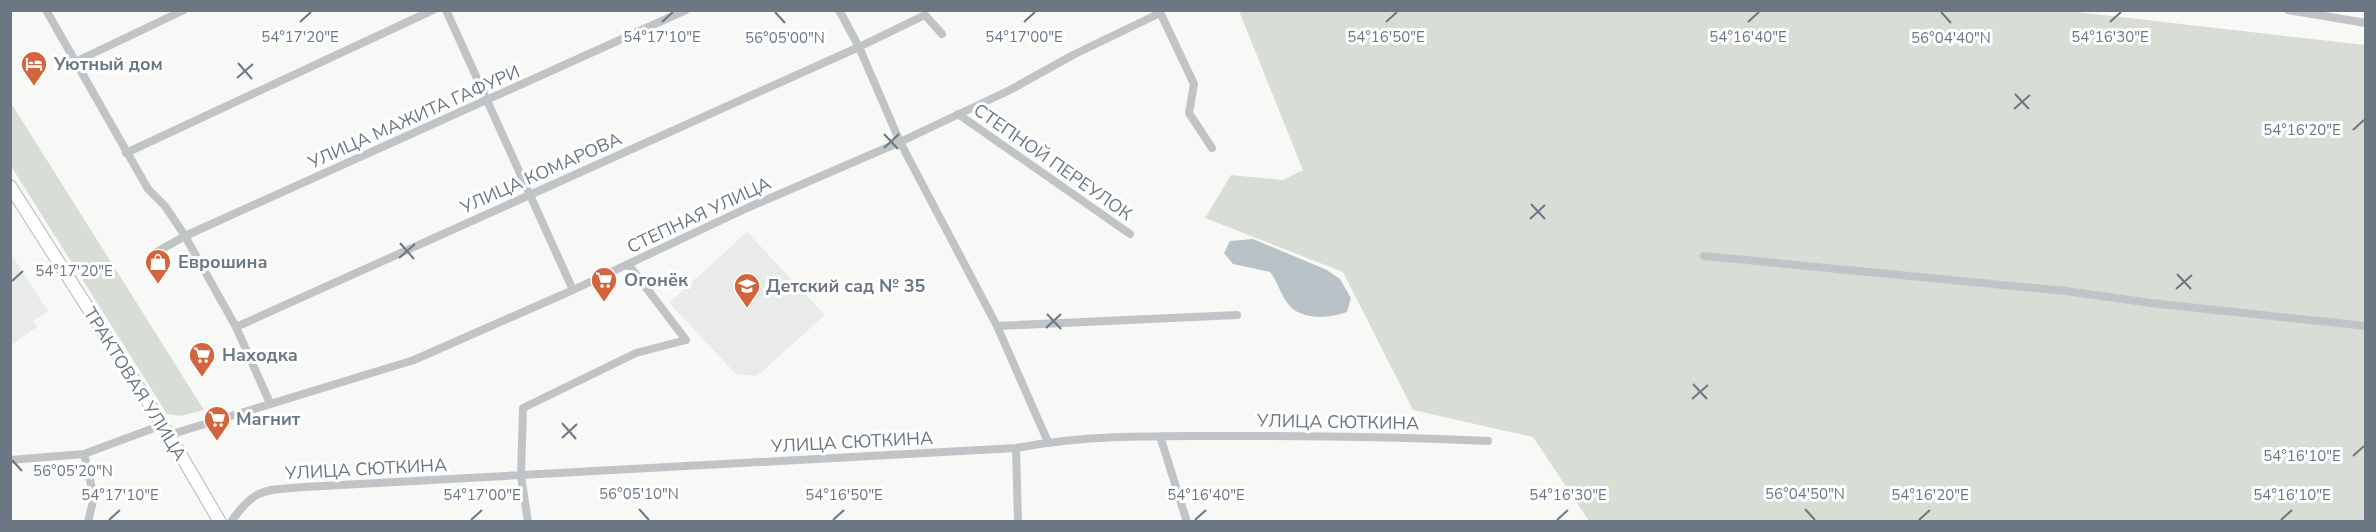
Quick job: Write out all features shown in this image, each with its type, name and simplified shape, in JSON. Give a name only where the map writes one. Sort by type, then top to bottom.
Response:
[{"type":"main road","name":"ТРАКТОВАЯ УЛИЦА","points":[[10,186],[166,430],[220,522]]},
{"type":"street","points":[[46,10],[148,189],[165,206],[185,236],[236,327],[270,404]]},
{"type":"street","points":[[75,62],[184,10]]},
{"type":"street","points":[[126,153],[434,10]]},
{"type":"street","points":[[446,10],[573,290]]},
{"type":"street","name":"УЛИЦА МАЖИТА ГАФУРИ","points":[[155,253],[185,236],[686,10]]},
{"type":"street","points":[[839,10],[859,47],[900,142],[997,326],[1048,442]]},
{"type":"street","points":[[2288,10],[2366,23]]},
{"type":"street","points":[[1160,12],[1194,84],[1188,113],[1212,148]]},
{"type":"street","name":"СТЕПНАЯ УЛИЦА","points":[[166,430],[270,404],[414,360],[573,290],[747,208],[900,142],[1160,12]]},
{"type":"street","name":"УЛИЦА КОМАРОВА","points":[[236,327],[859,47],[925,15],[942,34]]},
{"type":"street","name":"СТЕПНОЙ ПЕРЕУЛОК","points":[[958,114],[1130,234]]},
{"type":"street","points":[[1704,256],[2066,291],[2144,302],[2366,326]]},
{"type":"street","points":[[528,522],[521,476],[523,408],[636,352],[686,340],[628,264]]},
{"type":"street","points":[[997,326],[1237,315]]},
{"type":"street","points":[[10,460],[84,454],[166,430]]},
{"type":"street","points":[[1160,436],[1187,522]]},
{"type":"street","name":"УЛИЦА СЮТКИНА","points":[[231,522],[244,503],[264,490],[1016,448],[1048,442],[1160,436],[1386,436],[1488,441]]},
{"type":"street","points":[[1016,448],[1018,522]]},
{"type":"street","points":[[84,454],[94,496],[88,522]]},
{"type":"shaded area","points":[[2059,10],[2365,45],[2365,521],[1589,521],[1533,437],[1413,410],[1343,272],[1205,218],[1231,175],[1283,180],[1303,170],[1239,11]]},
{"type":"shaded area","points":[[11,103],[204,410],[181,416],[167,414],[11,166]]},
{"type":"shaded area","name":"Детский сад № 35","points":[[747,232],[825,315],[757,376],[736,374],[669,303]]},
{"type":"shaded area","points":[[1253,239],[1327,270],[1340,279],[1351,298],[1347,312],[1314,317],[1298,312],[1286,301],[1270,272],[1233,264],[1224,253],[1230,241]]},
{"type":"shaded area","points":[[11,254],[48,311],[33,321],[37,327],[11,345]]},
{"type":"place","name":"Уютный дом","points":[[34,87]]},
{"type":"place","name":"Еврошина","points":[[158,285]]},
{"type":"place","name":"Огонёк","points":[[604,303]]},
{"type":"place","name":"Детский сад № 35","points":[[747,309]]},
{"type":"place","name":"Находка","points":[[202,378]]},
{"type":"place","name":"Магнит","points":[[217,442]]}]
